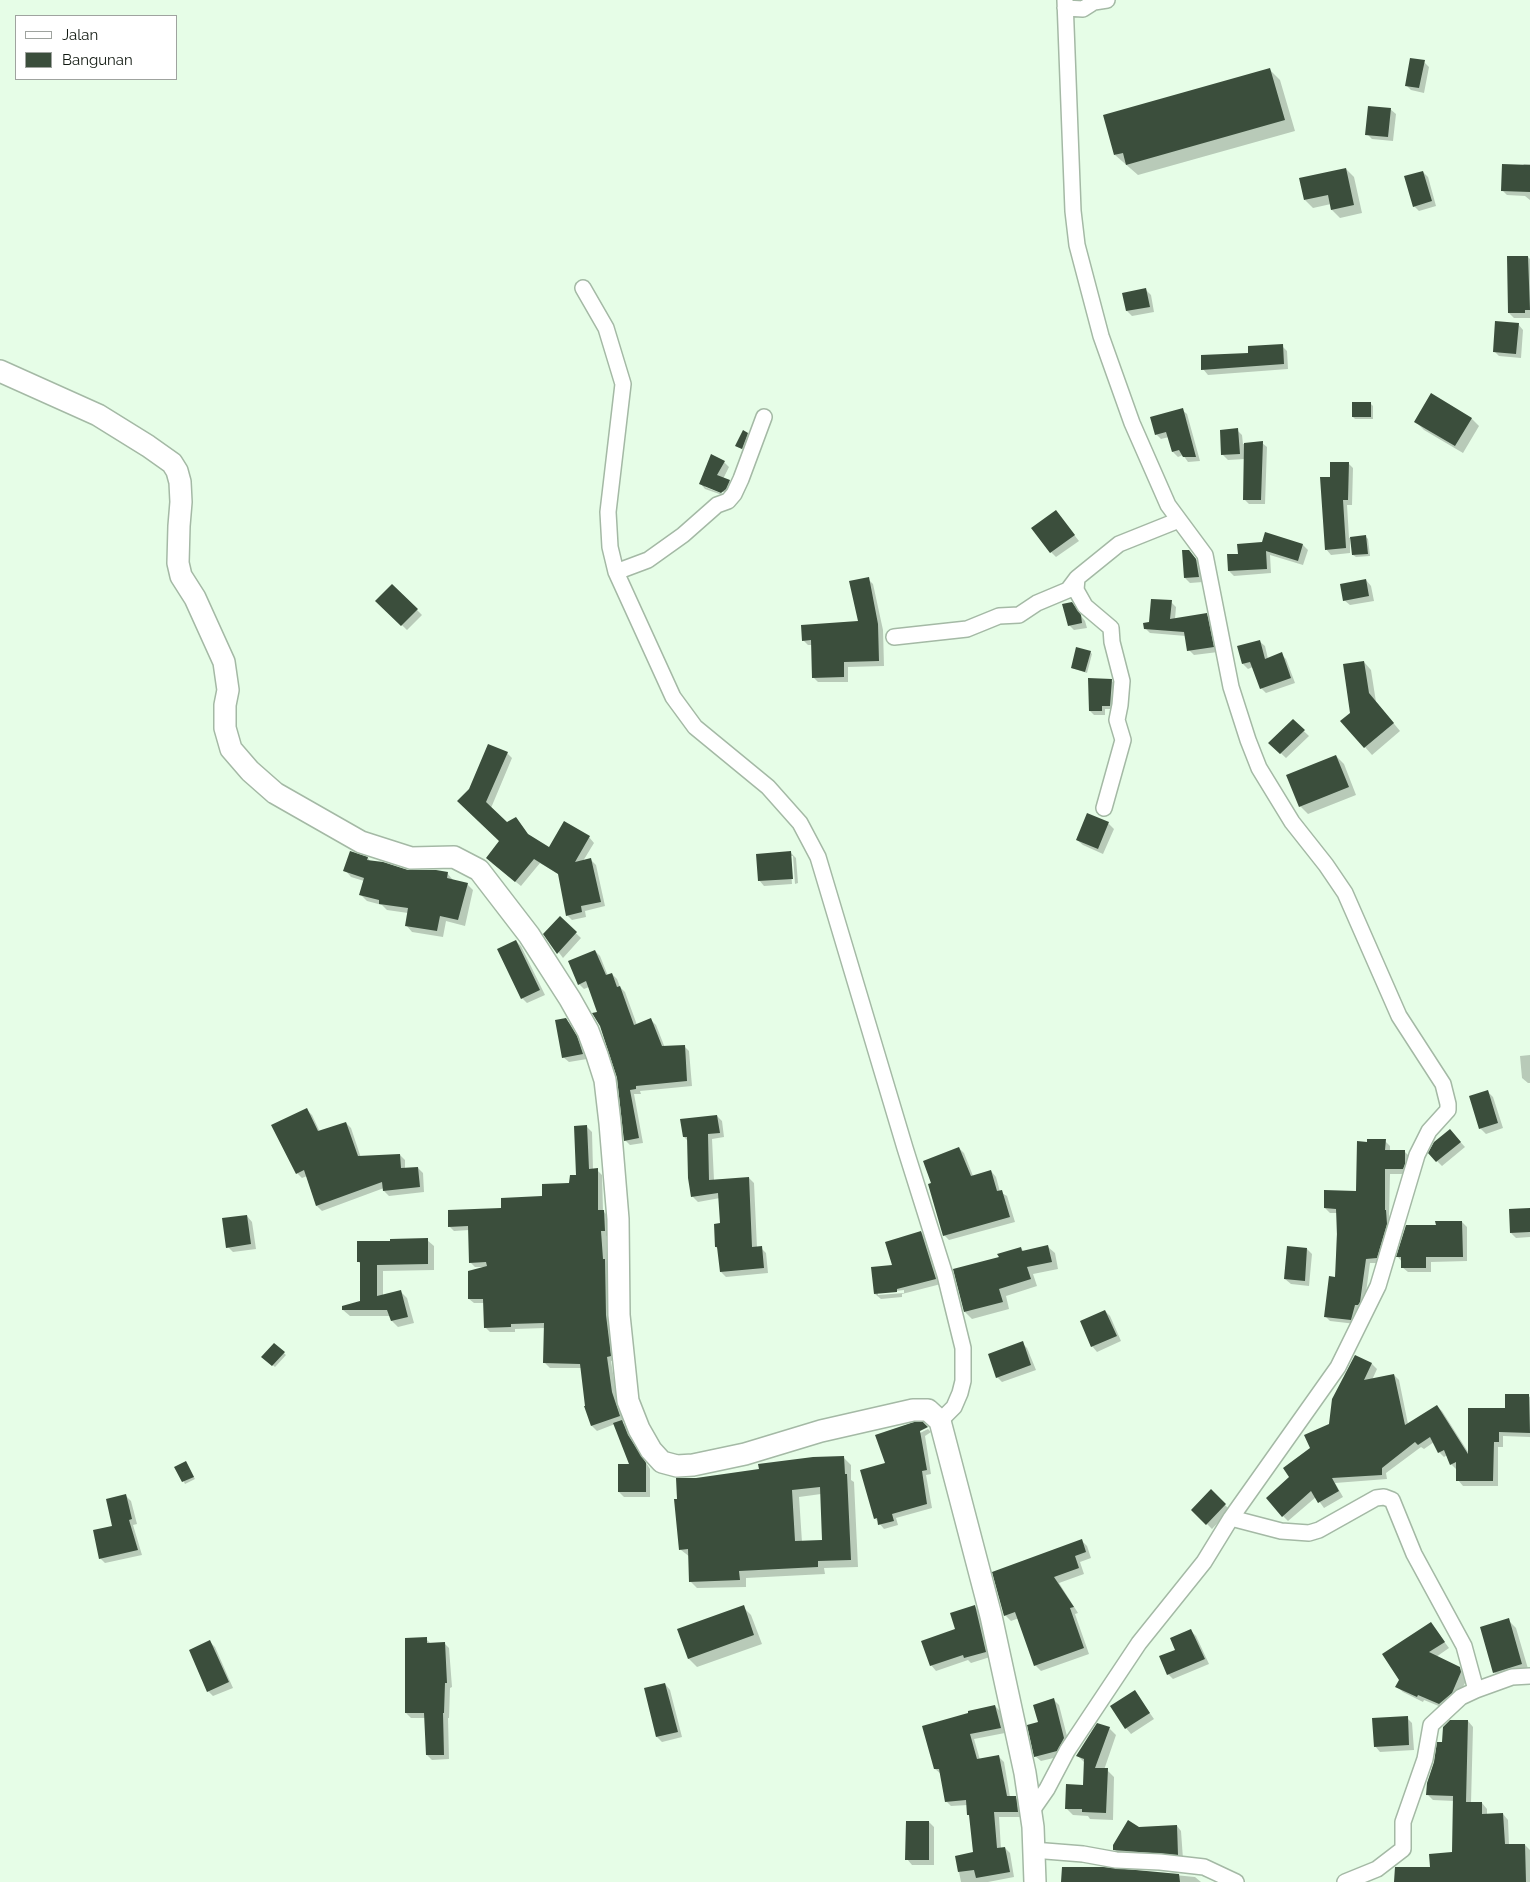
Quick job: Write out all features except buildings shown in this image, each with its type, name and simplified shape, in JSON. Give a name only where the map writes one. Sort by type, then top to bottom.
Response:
[{"type":"street","points":[[1031,1812],[1047,1789],[1067,1751],[1139,1643],[1204,1562],[1231,1518],[1338,1367],[1378,1286],[1417,1156],[1430,1130],[1448,1110],[1443,1084],[1399,1016],[1345,893],[1326,865],[1292,822],[1259,768],[1231,687],[1217,608],[1205,555],[1168,506],[1132,423],[1101,336],[1077,245],[1073,211],[1065,4],[1083,8],[1094,2],[1106,0]]},
{"type":"street","points":[[583,288],[606,328],[623,384],[608,512],[610,547],[616,572],[673,697],[694,727],[768,787],[800,823],[818,857],[945,1275],[963,1348],[963,1381],[960,1393],[954,1407],[940,1421]]},
{"type":"street","points":[[0,371],[98,415],[172,463],[177,471],[180,482],[178,563],[181,576],[195,598],[224,662],[228,690],[225,705],[225,728],[231,749],[250,771],[275,793],[361,842],[411,858],[454,856],[478,870],[529,935],[570,999],[588,1031],[605,1080],[618,1219],[620,1315],[628,1401],[639,1429],[651,1450],[662,1462],[677,1466],[693,1465],[745,1454],[822,1431],[913,1410],[928,1410],[940,1421],[990,1616],[1026,1773],[1031,1812],[1035,1882]]},
{"type":"street","points":[[616,572],[648,560],[683,535],[717,506],[728,501],[734,494],[741,479],[746,460],[756,442],[764,417]]},
{"type":"street","points":[[894,637],[967,629],[999,616],[1019,615],[1037,603],[1068,590],[1077,578],[1119,544],[1179,520]]},
{"type":"street","points":[[1077,578],[1076,590],[1085,606],[1111,628],[1112,642],[1122,682],[1117,720],[1123,740],[1104,808]]},
{"type":"street","points":[[1231,1518],[1281,1531],[1309,1533],[1319,1530],[1376,1498],[1384,1497],[1392,1500],[1414,1554],[1464,1646],[1476,1690]]},
{"type":"street","points":[[1346,1882],[1377,1869],[1402,1849],[1402,1822],[1425,1759],[1431,1725],[1461,1697],[1512,1677],[1530,1676]]},
{"type":"street","points":[[1034,1850],[1083,1854],[1116,1860],[1204,1867],[1236,1882]]}]
